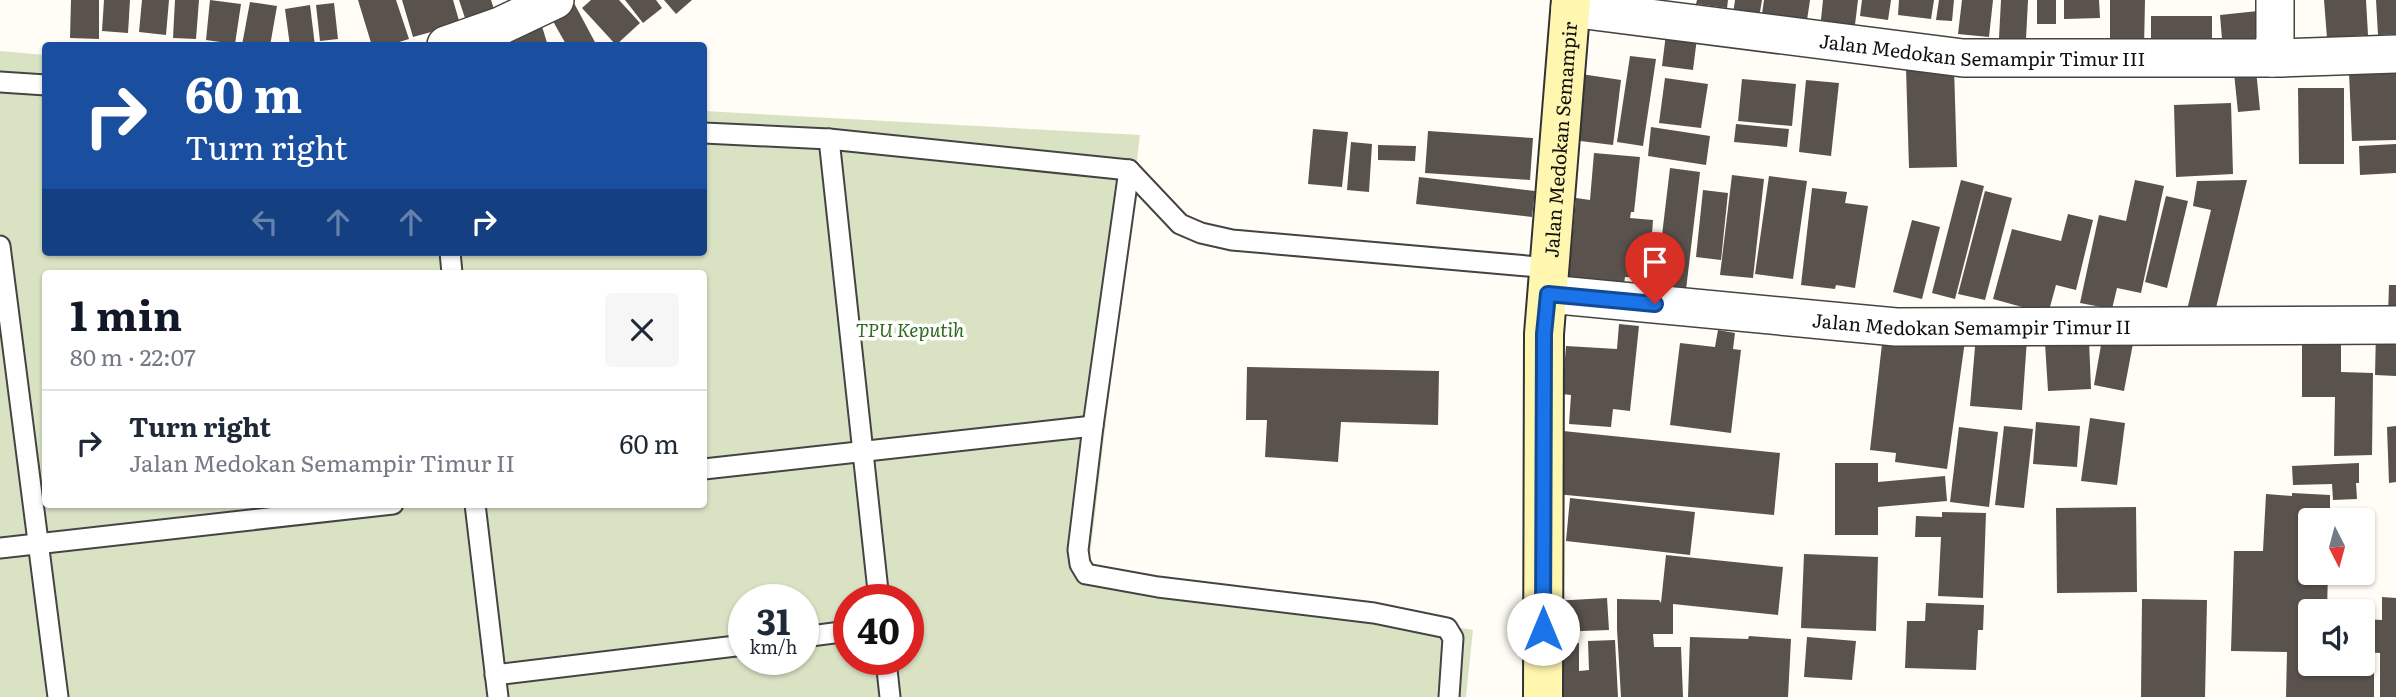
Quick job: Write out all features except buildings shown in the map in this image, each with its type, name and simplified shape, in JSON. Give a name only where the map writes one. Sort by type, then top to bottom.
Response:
[{"type":"street","points":[[455,42],[500,26],[555,0]]},
{"type":"street","points":[[2272,58],[2275,0]]},
{"type":"street","name":"Jalan Medokan Semampir Timur III","points":[[1571,4],[1963,58],[2272,58],[2396,54]]},
{"type":"street","name":"Jalan Medokan Semampir","points":[[1543,697],[1544,334],[1571,4]]},
{"type":"street","name":"Jalan Medokan Semampir Timur II","points":[[1549,281],[1896,327],[2396,325]]},
{"type":"lane","points":[[0,82],[42,85]]},
{"type":"lane","points":[[707,133],[829,139],[1129,170],[1180,224],[1201,233],[1232,240],[1549,281]]},
{"type":"lane","points":[[829,139],[878,584]]},
{"type":"lane","points":[[1129,170],[1078,550],[1080,564],[1086,574],[1158,587],[1374,613],[1447,628],[1452,638],[1449,697]]},
{"type":"lane","points":[[0,246],[58,697]]},
{"type":"lane","points":[[707,470],[1093,426]]},
{"type":"lane","points":[[0,548],[357,508]]},
{"type":"lane","points":[[475,508],[498,697]]},
{"type":"lane","points":[[495,675],[728,647]]},
{"type":"lane","points":[[888,675],[890,697]]},
{"type":"green space","name":"TPU Keputih","points":[[0,51],[42,55],[42,256],[707,256],[707,111],[1140,135],[1089,564],[1473,630],[1466,697],[0,697]]},
{"type":"route","points":[[1543,629],[1544,334],[1548,294],[1655,304]]}]
